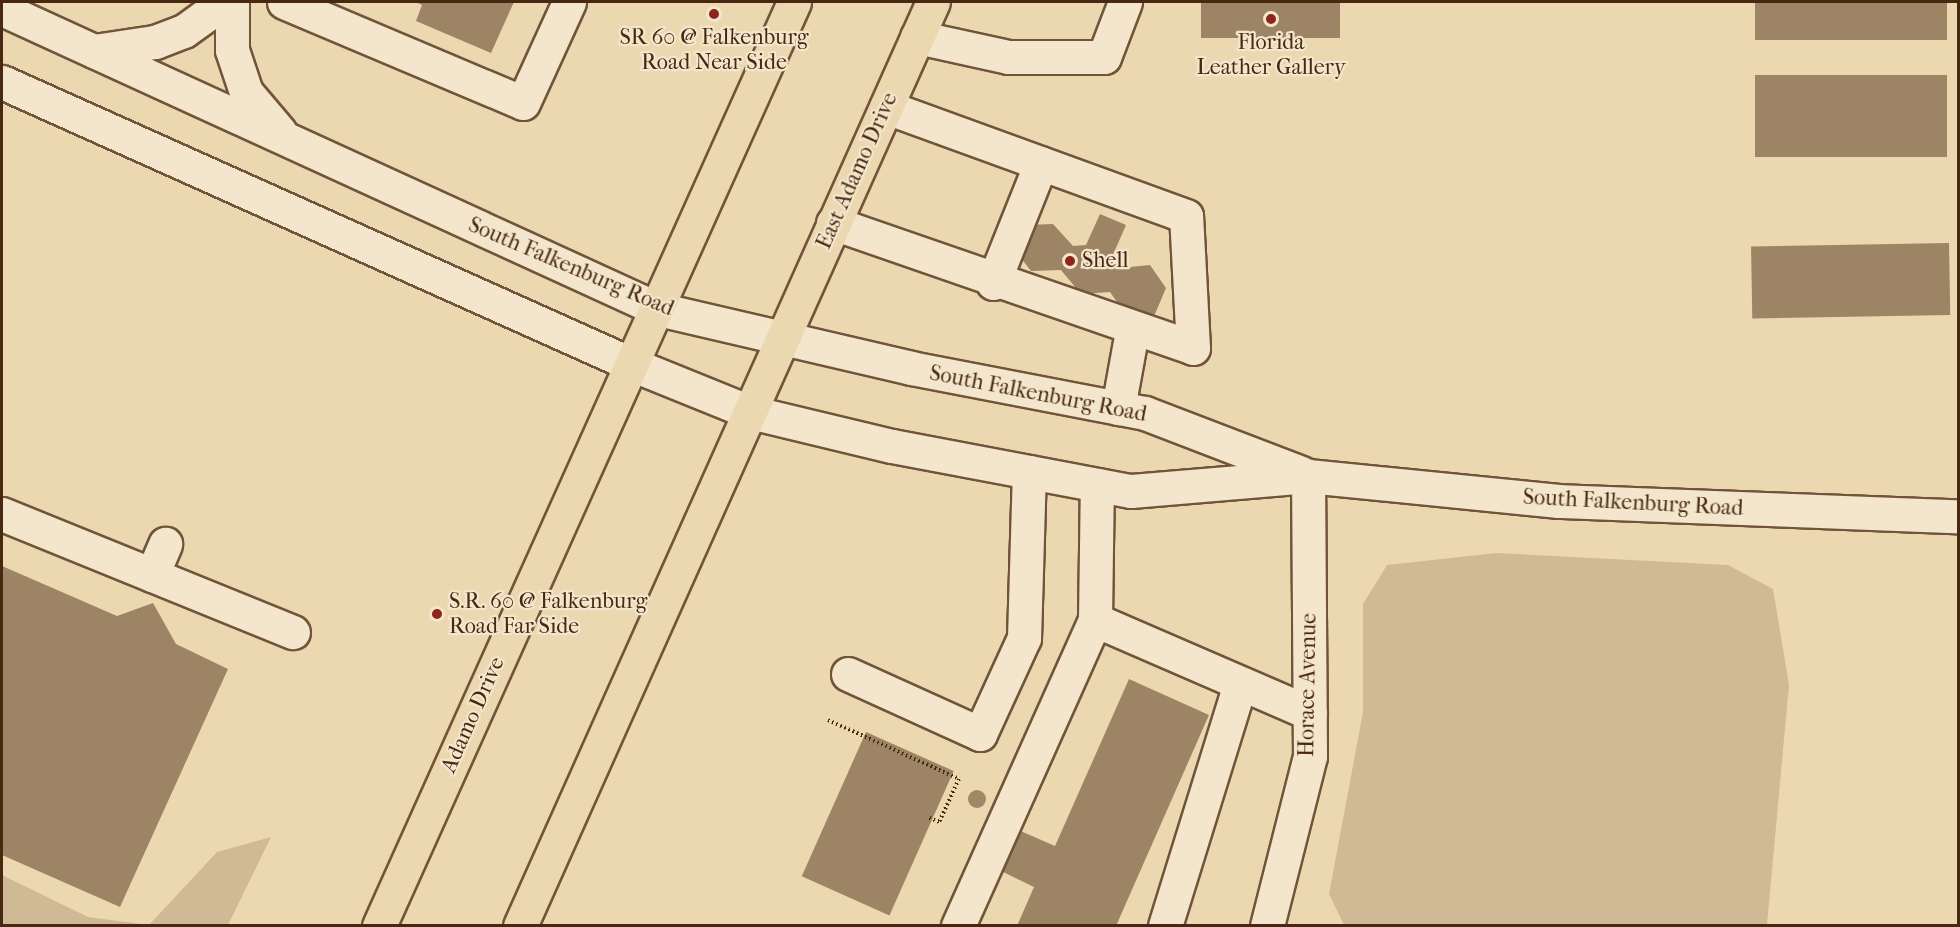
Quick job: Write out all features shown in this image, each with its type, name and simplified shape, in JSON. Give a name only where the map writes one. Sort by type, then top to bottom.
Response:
[{"type":"main road","points":[[658,309],[794,2]]},
{"type":"main road","name":"East Adamo Drive","points":[[781,340],[933,2]]},
{"type":"main road","name":"Adamo Drive","points":[[379,926],[631,364],[658,309]]},
{"type":"main road","points":[[520,926],[781,340]]},
{"type":"street","points":[[94,51],[155,42],[184,31],[224,2]]},
{"type":"street","points":[[232,2],[232,50],[246,92],[285,138]]},
{"type":"street","points":[[284,2],[523,103],[569,2]]},
{"type":"street","points":[[916,37],[1008,57],[1104,57],[1125,2]]},
{"type":"street","name":"South Falkenburg Road","points":[[2,9],[658,309],[781,340],[1145,413],[1308,476]]},
{"type":"street","name":"South Falkenburg Road","points":[[2,82],[631,364],[750,412],[1131,491],[1308,476],[1559,501],[1959,516]]},
{"type":"street","points":[[833,223],[993,283],[1132,331],[1193,348],[1186,216],[886,107]]},
{"type":"street","points":[[993,283],[1041,163]]},
{"type":"street","points":[[1118,408],[1132,331]]},
{"type":"street","points":[[848,674],[980,734],[1024,638],[1029,471]]},
{"type":"street","name":"Horace Avenue","points":[[1267,926],[1310,756],[1308,476]]},
{"type":"street","points":[[958,926],[1095,620],[1097,485]]},
{"type":"street","points":[[2,514],[293,632]]},
{"type":"street","points":[[152,575],[165,544]]},
{"type":"street","points":[[1095,620],[1310,713]]},
{"type":"street","points":[[1165,926],[1240,684]]},
{"type":"path","points":[[828,720],[959,779],[939,822],[927,817]]},
{"type":"shaded area","points":[[1496,553],[1728,565],[1773,589],[1789,685],[1767,925],[1344,925],[1329,894],[1363,712],[1363,604],[1387,565]]},
{"type":"shaded area","points":[[271,837],[228,925],[149,925],[217,852]]},
{"type":"shaded area","points":[[2,875],[88,917],[149,925],[2,925]]},
{"type":"building","points":[[416,2],[514,2],[491,53],[416,21],[422,5]]},
{"type":"building","name":"Florida Leather Gallery","points":[[1201,2],[1340,2],[1340,38],[1201,38]]},
{"type":"building","points":[[1755,2],[1947,2],[1947,40],[1755,40]]},
{"type":"building","points":[[1755,75],[1947,75],[1947,157],[1755,157]]},
{"type":"building","name":"Shell","points":[[1100,214],[1126,225],[1112,257],[1120,268],[1150,265],[1166,288],[1155,314],[1126,315],[1110,292],[1081,294],[1061,270],[1031,271],[1014,249],[1026,225],[1053,224],[1073,246],[1086,245]]},
{"type":"building","points":[[1949,243],[1950,315],[1752,318],[1751,246]]},
{"type":"building","points":[[2,566],[117,616],[153,603],[176,644],[228,669],[120,907],[2,855]]},
{"type":"building","points":[[1129,679],[1209,715],[1116,926],[1017,926],[1034,887],[997,869],[1014,828],[1055,846]]},
{"type":"building","points":[[866,732],[954,771],[889,915],[802,876]]},
{"type":"place","name":"SR 60 @ Falkenburg Road Near Side","points":[[714,14]]},
{"type":"place","name":"Florida Leather Gallery","points":[[1271,19]]},
{"type":"place","name":"Shell","points":[[1070,261]]},
{"type":"place","name":"S.R. 60 @ Falkenburg Road Far Side","points":[[437,614]]}]
